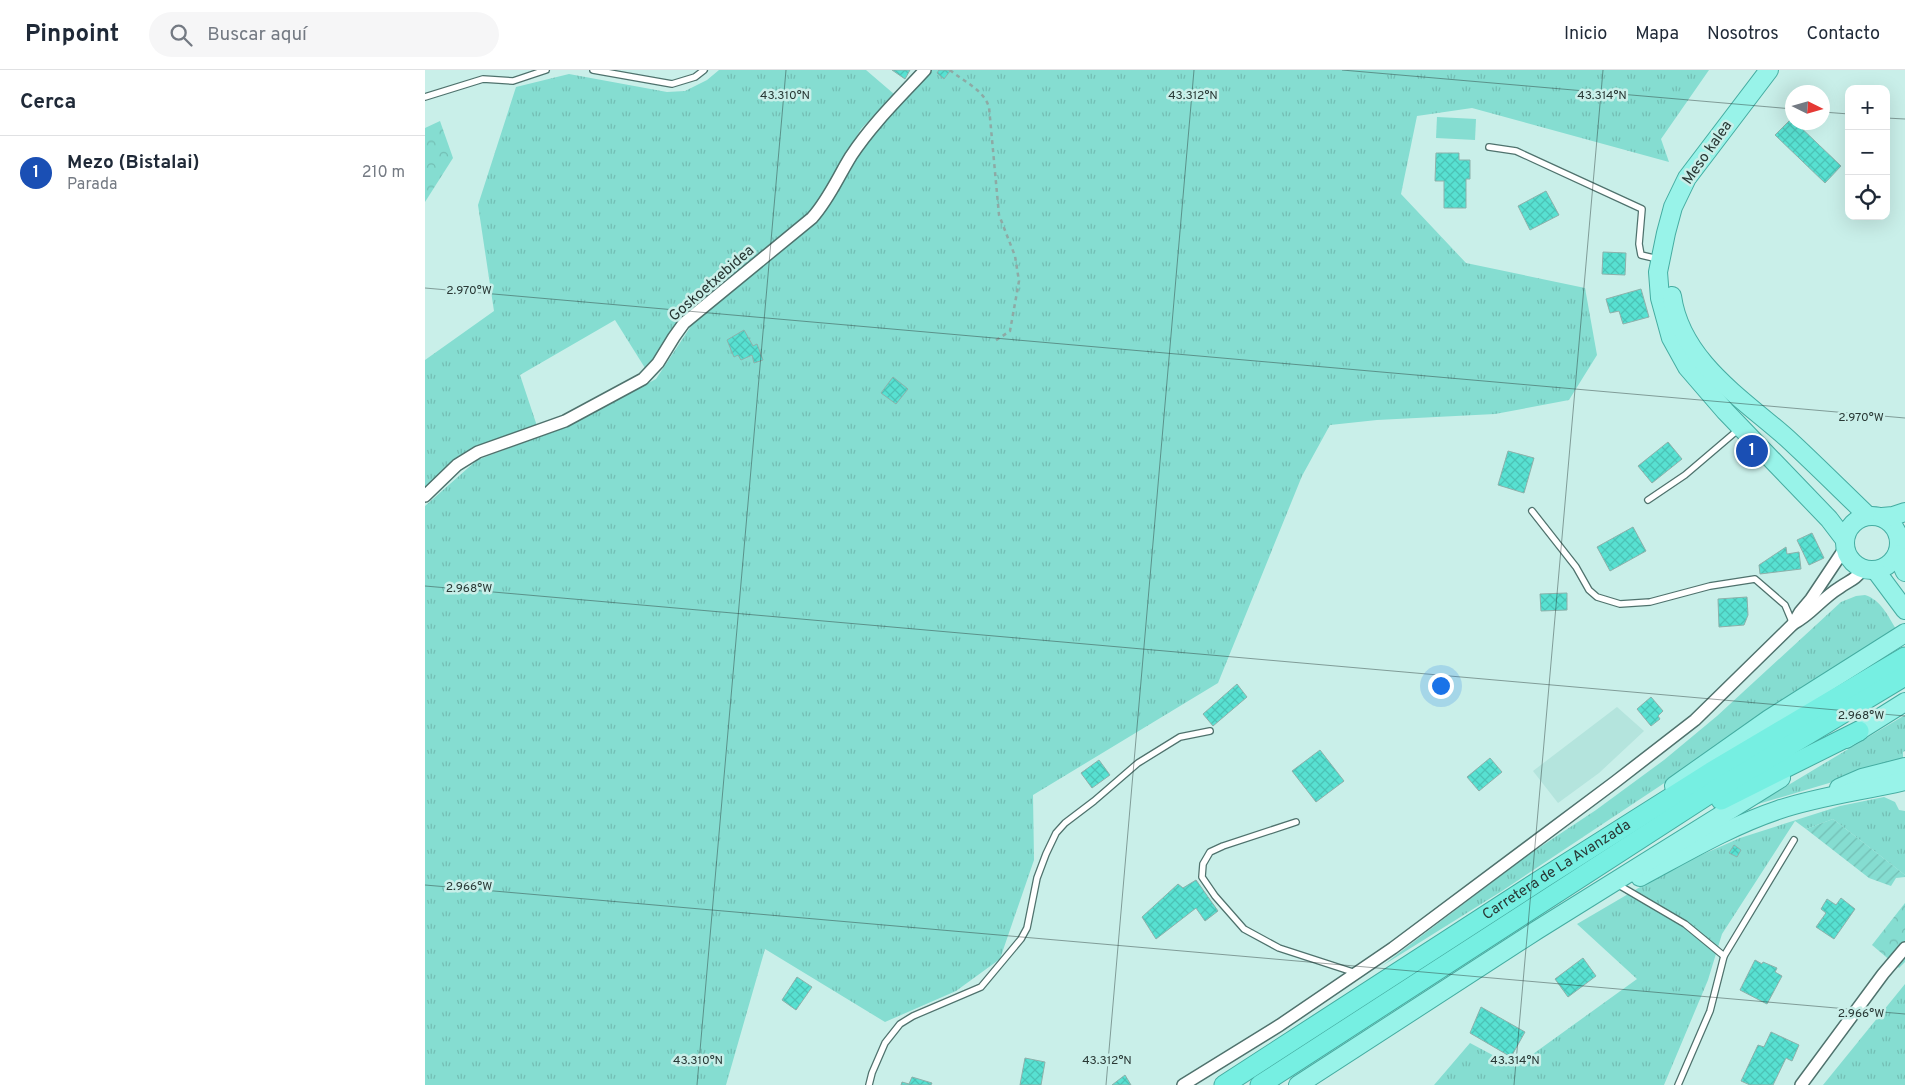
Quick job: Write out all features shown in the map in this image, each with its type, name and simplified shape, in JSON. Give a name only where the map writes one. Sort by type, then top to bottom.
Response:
[{"type":"highway","name":"Carretera de La Avanzada","points":[[1224,1085],[1711,772],[1902,668]]},
{"type":"highway","name":"Carretera de La Avanzada","points":[[1260,1085],[1902,668]]},
{"type":"highway","points":[[1630,845],[1859,731]]},
{"type":"main road","name":"Meso kalea","points":[[1662,252],[1673,207],[1687,178],[1769,70]]},
{"type":"main road","points":[[1662,252],[1658,272],[1660,298],[1671,338],[1687,367],[1725,412],[1829,519],[1845,544],[1851,561],[1870,570],[1905,610]]},
{"type":"main road","points":[[1662,252],[1673,306],[1687,339],[1703,362],[1725,387],[1789,440],[1875,516],[1890,522],[1896,529],[1899,537],[1905,572]]},
{"type":"main road","points":[[1845,544],[1850,527],[1861,518],[1893,516],[1905,512]]},
{"type":"main road","points":[[1870,570],[1885,568],[1892,562],[1901,547]]},
{"type":"main road","points":[[1545,877],[1769,719],[1905,633]]},
{"type":"main road","points":[[1298,1085],[1537,930],[1905,702]]},
{"type":"main road","points":[[1819,798],[1862,778],[1905,766]]},
{"type":"main road","points":[[1537,930],[1587,909],[1622,887],[1711,838],[1777,810],[1819,798],[1905,781]]},
{"type":"street","name":"Goskoetxebidea","points":[[425,496],[457,465],[478,452],[565,421],[643,379],[658,363],[673,337],[684,323],[812,218],[825,203],[851,156],[867,135],[925,70]]},
{"type":"street","points":[[1183,1085],[1280,1025],[1356,973],[1431,919],[1695,720],[1793,624],[1800,612],[1811,600],[1845,544]]},
{"type":"street","points":[[1793,624],[1806,618],[1838,588],[1870,570]]},
{"type":"street","points":[[1801,1085],[1883,974],[1905,948]]},
{"type":"lane","points":[[425,97],[483,78],[513,81],[545,70]]},
{"type":"lane","points":[[593,70],[672,84],[695,77],[704,70]]},
{"type":"lane","points":[[1489,146],[1515,151],[1642,209],[1639,244],[1641,255],[1662,252]]},
{"type":"lane","points":[[1648,500],[1685,475],[1741,428]]},
{"type":"lane","points":[[1532,511],[1576,566],[1589,590],[1597,597],[1620,604],[1650,602],[1710,586],[1755,579],[1785,605],[1793,624]]},
{"type":"lane","points":[[869,1085],[885,1042],[900,1024],[913,1016],[981,987],[1021,939],[1027,928],[1037,878],[1056,833],[1138,763],[1180,737],[1210,731]]},
{"type":"lane","points":[[1296,822],[1210,852],[1203,864],[1202,877],[1215,896],[1245,929],[1279,948],[1356,973]]},
{"type":"lane","points":[[1678,1085],[1710,1011],[1724,956],[1795,840]]},
{"type":"lane","points":[[1622,887],[1685,924],[1724,956]]},
{"type":"path","points":[[950,70],[981,92],[986,98],[989,107],[999,214],[1013,249],[1019,272],[1010,331],[995,341]]},
{"type":"shaded area","points":[[1617,707],[1644,731],[1599,773],[1558,803],[1533,771]]},
{"type":"green space","points":[[719,70],[866,70],[894,94],[861,129],[814,210],[702,302],[656,359],[645,368],[615,320],[520,375],[537,426],[466,452],[425,489],[425,360],[494,311],[478,205],[516,87],[569,74],[667,92],[685,91],[707,80]]},
{"type":"green space","points":[[929,70],[1709,70],[1661,139],[1669,162],[1472,108],[1417,116],[1401,194],[1466,263],[1585,288],[1597,355],[1569,400],[1495,414],[1377,420],[1330,425],[1302,476],[1218,683],[1033,795],[1034,860],[1000,959],[956,991],[885,1022],[765,949],[726,1085],[425,1085],[425,506],[477,460],[564,428],[656,379],[693,323],[822,216],[864,146]]},
{"type":"green space","points":[[1437,117],[1476,119],[1475,140],[1436,138]]},
{"type":"green space","points":[[440,121],[453,158],[425,202],[425,128]]},
{"type":"green space","points":[[1865,595],[1871,597],[1880,605],[1896,629],[1502,891],[1382,966],[1525,857],[1596,810],[1664,760],[1717,716],[1841,602],[1856,596]]},
{"type":"green space","points":[[1905,715],[1905,751],[1903,752],[1903,761],[1755,805]]},
{"type":"green space","points":[[1884,797],[1895,802],[1899,810],[1905,811],[1905,875],[1833,819],[1806,829],[1795,821],[1722,934],[1708,980],[1664,1085],[1434,1085],[1470,1043],[1515,1067],[1637,979],[1577,924],[1676,866],[1740,838],[1840,806]]},
{"type":"green space","points":[[1833,819],[1905,875],[1905,877],[1896,878],[1891,886],[1869,878],[1806,829]]},
{"type":"green space","points":[[1905,903],[1905,962],[1899,968],[1872,945]]},
{"type":"green space","points":[[1905,984],[1905,1085],[1823,1085]]},
{"type":"building","points":[[892,70],[910,70],[905,79]]},
{"type":"building","points":[[939,70],[950,71],[944,79],[937,73]]},
{"type":"building","points":[[1785,125],[1785,130],[1803,130],[1841,166],[1825,183],[1775,135]]},
{"type":"building","points":[[1436,153],[1459,153],[1459,160],[1470,160],[1470,179],[1466,179],[1466,208],[1444,208],[1444,181],[1435,181]]},
{"type":"building","points":[[1546,191],[1559,215],[1530,230],[1518,206]]},
{"type":"building","points":[[1603,252],[1626,253],[1625,275],[1602,274]]},
{"type":"building","points":[[1641,289],[1649,317],[1623,324],[1619,311],[1610,313],[1606,299]]},
{"type":"building","points":[[744,330],[753,346],[757,344],[763,360],[754,363],[752,355],[741,360],[738,355],[734,357],[727,340]]},
{"type":"building","points":[[893,377],[908,389],[896,404],[881,393]]},
{"type":"building","points":[[1668,442],[1682,459],[1652,483],[1638,466]]},
{"type":"building","points":[[1508,451],[1534,458],[1524,493],[1498,485]]},
{"type":"building","points":[[1633,527],[1646,551],[1610,571],[1597,547]]},
{"type":"building","points":[[1812,533],[1824,558],[1809,565],[1797,540]]},
{"type":"building","points":[[1786,547],[1787,554],[1799,552],[1801,569],[1760,574],[1759,565]]},
{"type":"building","points":[[1567,593],[1567,610],[1541,611],[1540,594]]},
{"type":"building","points":[[1747,597],[1748,615],[1744,625],[1719,627],[1718,599]]},
{"type":"building","points":[[1237,684],[1247,697],[1213,726],[1203,714]]},
{"type":"building","points":[[1651,697],[1663,711],[1658,716],[1660,719],[1651,726],[1637,709]]},
{"type":"building","points":[[1320,750],[1344,781],[1316,802],[1292,771]]},
{"type":"building","points":[[1490,758],[1502,772],[1479,791],[1467,777]]},
{"type":"building","points":[[1099,760],[1110,775],[1092,788],[1081,773]]},
{"type":"building","points":[[1734,845],[1741,850],[1737,857],[1729,853]]},
{"type":"building","points":[[1196,880],[1218,911],[1205,921],[1196,908],[1156,939],[1142,917],[1178,884],[1183,888]]},
{"type":"building","points":[[1841,898],[1855,909],[1834,939],[1816,927],[1826,913],[1821,909],[1827,899],[1836,905]]},
{"type":"building","points":[[1583,958],[1596,976],[1568,997],[1555,979]]},
{"type":"building","points":[[1755,960],[1777,968],[1775,972],[1782,976],[1767,1004],[1740,990]]},
{"type":"building","points":[[797,977],[812,987],[796,1010],[782,1000]]},
{"type":"building","points":[[1481,1007],[1525,1032],[1511,1057],[1470,1033]]},
{"type":"building","points":[[1771,1032],[1799,1045],[1792,1061],[1786,1058],[1773,1085],[1750,1085],[1741,1081],[1758,1045],[1764,1047]]},
{"type":"building","points":[[1025,1058],[1045,1062],[1041,1085],[1020,1085]]},
{"type":"building","points":[[1125,1075],[1131,1085],[1112,1085]]},
{"type":"building","points":[[912,1077],[932,1083],[931,1085],[901,1085],[902,1082],[909,1084]]},
{"type":"place","name":"Mezo (Bistalai)","points":[[1752,451]]}]
